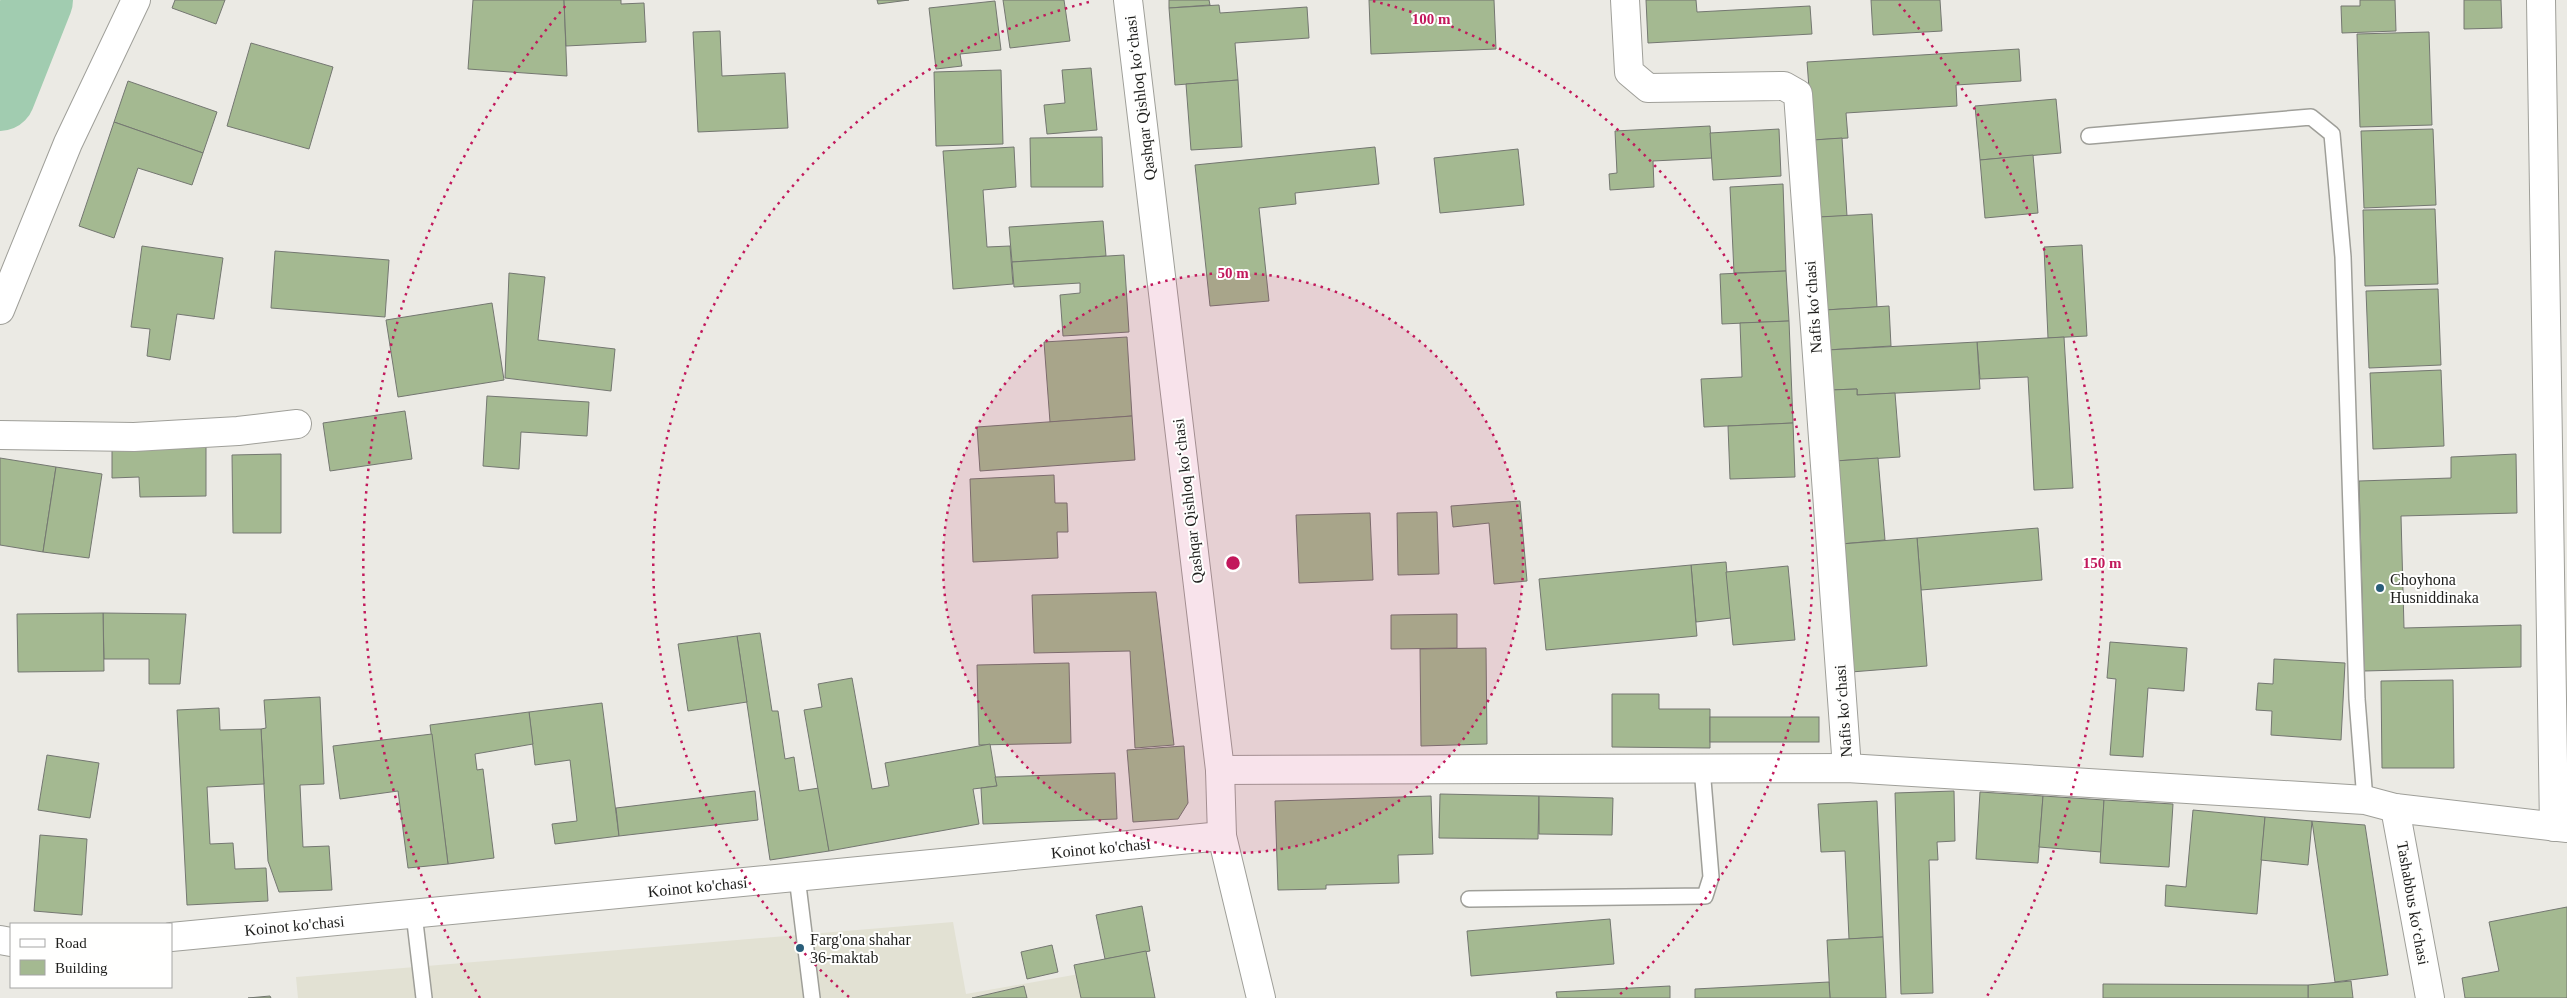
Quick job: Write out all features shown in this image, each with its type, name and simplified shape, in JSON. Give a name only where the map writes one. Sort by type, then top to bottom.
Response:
[{"type":"street","points":[[0,310],[68,143],[136,0]]},
{"type":"street","name":"Qashqar Qishloq koʻchasi","points":[[1128,0],[1220,770],[1222,836],[1261,998]]},
{"type":"street","name":"Nafis koʻchasi","points":[[1624,0],[1630,72],[1648,88],[1784,86],[1798,94],[1847,768]]},
{"type":"street","points":[[1220,770],[1847,768],[2365,800],[2395,808],[2560,828],[2540,0]]},
{"type":"street","points":[[0,435],[134,437],[238,431],[297,424]]},
{"type":"street","name":"Tashabbus koʻchasi","points":[[2395,808],[2430,998]]},
{"type":"street","name":"Koinot ko'chasi","points":[[172,937],[1222,836]]},
{"type":"lane","points":[[2090,136],[2310,117],[2332,134],[2344,257],[2356,699],[2365,800]]},
{"type":"lane","points":[[1469,899],[1706,896],[1711,877],[1702,768]]},
{"type":"lane","points":[[797,877],[812,998]]},
{"type":"lane","points":[[414,914],[424,998]]},
{"type":"shaded area","name":"Farg'ona shahar 36-maktab","points":[[953,922],[966,994],[1079,974],[1084,998],[298,998],[296,977]]},
{"type":"building","points":[[175,0],[225,0],[216,24],[172,8]]},
{"type":"building","points":[[473,0],[564,0],[567,76],[468,69]]},
{"type":"building","points":[[564,0],[621,0],[621,4],[644,3],[646,42],[566,46]]},
{"type":"building","points":[[877,0],[909,0],[878,4]]},
{"type":"building","points":[[1003,0],[1064,0],[1070,41],[1010,48]]},
{"type":"building","points":[[1169,0],[1209,0],[1210,5],[1169,8]]},
{"type":"building","points":[[1369,0],[1494,0],[1496,49],[1371,54]]},
{"type":"building","points":[[1646,0],[1696,0],[1697,12],[1810,6],[1812,34],[1648,43]]},
{"type":"building","points":[[1871,0],[1940,0],[1942,31],[1873,35]]},
{"type":"building","points":[[2360,0],[2395,0],[2396,31],[2342,33],[2341,6],[2360,6]]},
{"type":"building","points":[[2464,0],[2501,0],[2502,28],[2464,29]]},
{"type":"building","points":[[995,1],[1001,50],[960,54],[962,66],[936,69],[929,8]]},
{"type":"building","points":[[1219,5],[1220,13],[1307,7],[1309,38],[1235,43],[1238,80],[1175,85],[1169,8]]},
{"type":"building","points":[[720,31],[722,76],[785,73],[788,128],[698,132],[693,32]]},
{"type":"building","points":[[2429,32],[2432,125],[2360,127],[2357,34]]},
{"type":"building","points":[[251,43],[333,67],[309,149],[227,126]]},
{"type":"building","points":[[2019,49],[2021,81],[1956,85],[1957,106],[1846,113],[1848,138],[1813,140],[1807,62]]},
{"type":"building","points":[[1091,68],[1097,130],[1047,134],[1044,105],[1065,103],[1062,70]]},
{"type":"building","points":[[1001,70],[1003,144],[936,146],[934,72]]},
{"type":"building","points":[[1238,80],[1242,147],[1191,150],[1186,84]]},
{"type":"building","points":[[128,81],[217,112],[203,153],[114,122]]},
{"type":"building","points":[[2056,99],[2061,153],[1980,160],[1975,106]]},
{"type":"building","points":[[114,122],[203,153],[192,185],[138,168],[114,238],[79,226]]},
{"type":"building","points":[[1710,126],[1712,158],[1653,161],[1654,187],[1610,190],[1609,174],[1617,173],[1615,131]]},
{"type":"building","points":[[1779,129],[1781,176],[1713,180],[1710,133]]},
{"type":"building","points":[[2433,129],[2436,205],[2364,208],[2361,131]]},
{"type":"building","points":[[1102,137],[1103,187],[1031,187],[1030,138]]},
{"type":"building","points":[[1842,138],[1847,216],[1819,217],[1813,140]]},
{"type":"building","points":[[1014,147],[1016,187],[983,190],[987,247],[1010,246],[1013,284],[953,289],[943,151]]},
{"type":"building","points":[[1375,147],[1379,184],[1295,193],[1296,204],[1259,208],[1269,301],[1210,306],[1195,165]]},
{"type":"building","points":[[1518,149],[1524,205],[1440,213],[1434,158]]},
{"type":"building","points":[[2033,155],[2038,213],[1985,218],[1980,160]]},
{"type":"building","points":[[1783,184],[1786,271],[1734,273],[1730,187]]},
{"type":"building","points":[[2435,209],[2438,284],[2365,286],[2363,210]]},
{"type":"building","points":[[1872,214],[1877,307],[1825,310],[1819,217]]},
{"type":"building","points":[[1103,221],[1106,256],[1012,262],[1009,227]]},
{"type":"building","points":[[2082,245],[2087,336],[2048,338],[2044,247]]},
{"type":"building","points":[[142,246],[223,258],[214,319],[177,314],[170,360],[147,356],[150,329],[131,327]]},
{"type":"building","points":[[275,251],[389,260],[385,317],[271,308]]},
{"type":"building","points":[[1124,255],[1129,332],[1063,336],[1060,295],[1080,293],[1080,283],[1014,287],[1012,262]]},
{"type":"building","points":[[1786,271],[1789,321],[1722,324],[1720,274]]},
{"type":"building","points":[[509,273],[545,277],[538,340],[615,349],[611,391],[505,378]]},
{"type":"building","points":[[2438,289],[2441,365],[2369,368],[2366,291]]},
{"type":"building","points":[[492,303],[504,380],[398,397],[386,320]]},
{"type":"building","points":[[1889,306],[1891,346],[1827,350],[1825,310]]},
{"type":"building","points":[[1789,321],[1793,423],[1704,427],[1701,379],[1742,377],[1740,323]]},
{"type":"building","points":[[1127,337],[1132,416],[1050,422],[1044,342]]},
{"type":"building","points":[[2064,337],[2073,488],[2034,490],[2028,377],[1980,379],[1977,342]]},
{"type":"building","points":[[1977,342],[1980,389],[1857,395],[1857,389],[1830,390],[1827,350]]},
{"type":"building","points":[[2441,370],[2444,446],[2373,449],[2370,373]]},
{"type":"building","points":[[1857,389],[1857,395],[1895,393],[1900,457],[1835,461],[1830,390]]},
{"type":"building","points":[[487,396],[589,402],[587,436],[521,432],[519,469],[483,466]]},
{"type":"building","points":[[405,411],[412,459],[330,471],[323,423]]},
{"type":"building","points":[[1132,416],[1135,460],[980,471],[977,427]]},
{"type":"building","points":[[1793,423],[1795,477],[1730,479],[1728,426]]},
{"type":"building","points":[[206,446],[206,496],[140,497],[139,477],[112,478],[112,448]]},
{"type":"building","points":[[281,454],[281,533],[233,533],[232,455]]},
{"type":"building","points":[[2516,454],[2517,513],[2401,516],[2404,628],[2521,625],[2521,667],[2364,671],[2359,481],[2451,478],[2451,457]]},
{"type":"building","points":[[0,458],[56,467],[43,552],[0,545]]},
{"type":"building","points":[[1878,458],[1885,540],[1841,544],[1835,461]]},
{"type":"building","points":[[56,467],[102,474],[89,558],[43,552]]},
{"type":"building","points":[[1054,475],[1055,503],[1067,503],[1068,532],[1057,532],[1058,558],[973,562],[970,479]]},
{"type":"building","points":[[1520,501],[1527,581],[1494,584],[1489,523],[1453,527],[1451,506]]},
{"type":"building","points":[[1437,512],[1439,574],[1398,575],[1397,513]]},
{"type":"building","points":[[1370,513],[1373,580],[1299,583],[1296,515]]},
{"type":"building","points":[[2038,528],[2042,580],[1921,590],[1917,538]]},
{"type":"building","points":[[1917,538],[1927,666],[1851,672],[1841,544]]},
{"type":"building","points":[[1726,562],[1731,618],[1696,622],[1691,565]]},
{"type":"building","points":[[1691,565],[1697,636],[1546,650],[1539,579]]},
{"type":"building","points":[[1788,566],[1795,640],[1733,645],[1726,572]]},
{"type":"building","points":[[1156,592],[1174,745],[1135,748],[1130,651],[1034,653],[1032,595]]},
{"type":"building","points":[[103,613],[186,614],[180,684],[149,684],[149,659],[104,659]]},
{"type":"building","points":[[103,613],[104,671],[18,672],[17,614]]},
{"type":"building","points":[[1457,614],[1457,648],[1391,649],[1391,615]]},
{"type":"building","points":[[760,633],[772,711],[778,711],[785,759],[794,757],[799,791],[819,788],[829,851],[770,860],[737,636]]},
{"type":"building","points":[[737,636],[747,702],[688,711],[678,644]]},
{"type":"building","points":[[2110,642],[2187,648],[2184,691],[2148,688],[2143,757],[2110,755],[2116,679],[2107,678]]},
{"type":"building","points":[[1486,648],[1487,744],[1421,746],[1420,649]]},
{"type":"building","points":[[2274,659],[2345,663],[2341,740],[2271,735],[2272,711],[2256,710],[2258,683],[2273,684]]},
{"type":"building","points":[[1069,663],[1071,743],[979,745],[977,665]]},
{"type":"building","points":[[852,678],[872,789],[889,786],[885,763],[990,744],[997,786],[973,789],[979,824],[829,851],[804,710],[822,707],[818,684]]},
{"type":"building","points":[[2453,680],[2454,768],[2382,768],[2381,681]]},
{"type":"building","points":[[1612,694],[1659,694],[1659,709],[1710,709],[1710,748],[1612,747]]},
{"type":"building","points":[[320,697],[324,784],[300,785],[303,847],[329,846],[332,890],[279,892],[268,861],[261,729],[266,728],[264,700]]},
{"type":"building","points":[[602,703],[619,836],[555,844],[552,824],[577,821],[570,760],[535,765],[529,712]]},
{"type":"building","points":[[219,708],[220,730],[261,729],[264,784],[207,787],[210,844],[233,843],[235,869],[266,868],[268,901],[187,905],[177,710]]},
{"type":"building","points":[[529,712],[533,744],[475,754],[477,770],[483,769],[494,858],[448,864],[430,725]]},
{"type":"building","points":[[1710,717],[1819,717],[1819,742],[1710,742]]},
{"type":"building","points":[[432,734],[448,864],[408,868],[398,791],[340,799],[333,746]]},
{"type":"building","points":[[1184,746],[1188,803],[1178,819],[1133,822],[1127,750]]},
{"type":"building","points":[[47,755],[99,763],[90,818],[38,810]]},
{"type":"building","points":[[1115,773],[1117,819],[983,824],[981,788],[997,786],[995,777]]},
{"type":"building","points":[[755,791],[758,820],[619,836],[616,808]]},
{"type":"building","points":[[1954,791],[1955,841],[1937,842],[1938,860],[1929,860],[1933,993],[1901,994],[1895,793]]},
{"type":"building","points":[[1980,792],[2043,796],[2038,863],[1976,859]]},
{"type":"building","points":[[1440,794],[1539,796],[1538,839],[1439,838]]},
{"type":"building","points":[[1431,796],[1433,854],[1398,855],[1399,883],[1326,885],[1326,889],[1278,890],[1275,801]]},
{"type":"building","points":[[1539,796],[1613,798],[1612,835],[1539,834]]},
{"type":"building","points":[[2043,796],[2104,800],[2101,852],[2039,847]]},
{"type":"building","points":[[2104,800],[2173,804],[2169,867],[2100,863]]},
{"type":"building","points":[[1877,801],[1883,937],[1849,939],[1845,851],[1821,852],[1818,804]]},
{"type":"building","points":[[2193,810],[2265,817],[2257,914],[2165,906],[2166,885],[2186,887]]},
{"type":"building","points":[[2265,817],[2312,821],[2308,865],[2261,860]]},
{"type":"building","points":[[2312,821],[2365,825],[2388,975],[2335,982]]},
{"type":"building","points":[[40,835],[87,839],[82,915],[34,911]]},
{"type":"building","points":[[1142,906],[1150,951],[1105,959],[1096,915]]},
{"type":"building","points":[[2567,907],[2567,998],[2465,998],[2462,978],[2499,971],[2489,922]]},
{"type":"building","points":[[1610,919],[1614,964],[1471,976],[1467,931]]},
{"type":"building","points":[[1883,937],[1886,998],[1830,998],[1827,940]]},
{"type":"building","points":[[1052,945],[1058,972],[1027,979],[1021,952]]},
{"type":"building","points":[[1146,951],[1155,998],[1081,998],[1074,965]]},
{"type":"building","points":[[2351,981],[2353,998],[2308,998],[2308,985]]},
{"type":"building","points":[[1829,982],[1830,998],[1695,998],[1695,989]]},
{"type":"building","points":[[2103,984],[2308,985],[2308,998],[2103,998]]},
{"type":"building","points":[[1024,986],[1027,998],[972,998]]},
{"type":"building","points":[[1670,986],[1670,998],[1557,998],[1556,992]]},
{"type":"building","points":[[270,996],[271,998],[248,998]]},
{"type":"waterway","points":[[0,96],[38,0]]},
{"type":"place","name":"Choyhona Husniddinaka","points":[[2380,588]]},
{"type":"place","name":"Farg'ona shahar 36-maktab","points":[[800,948]]}]
